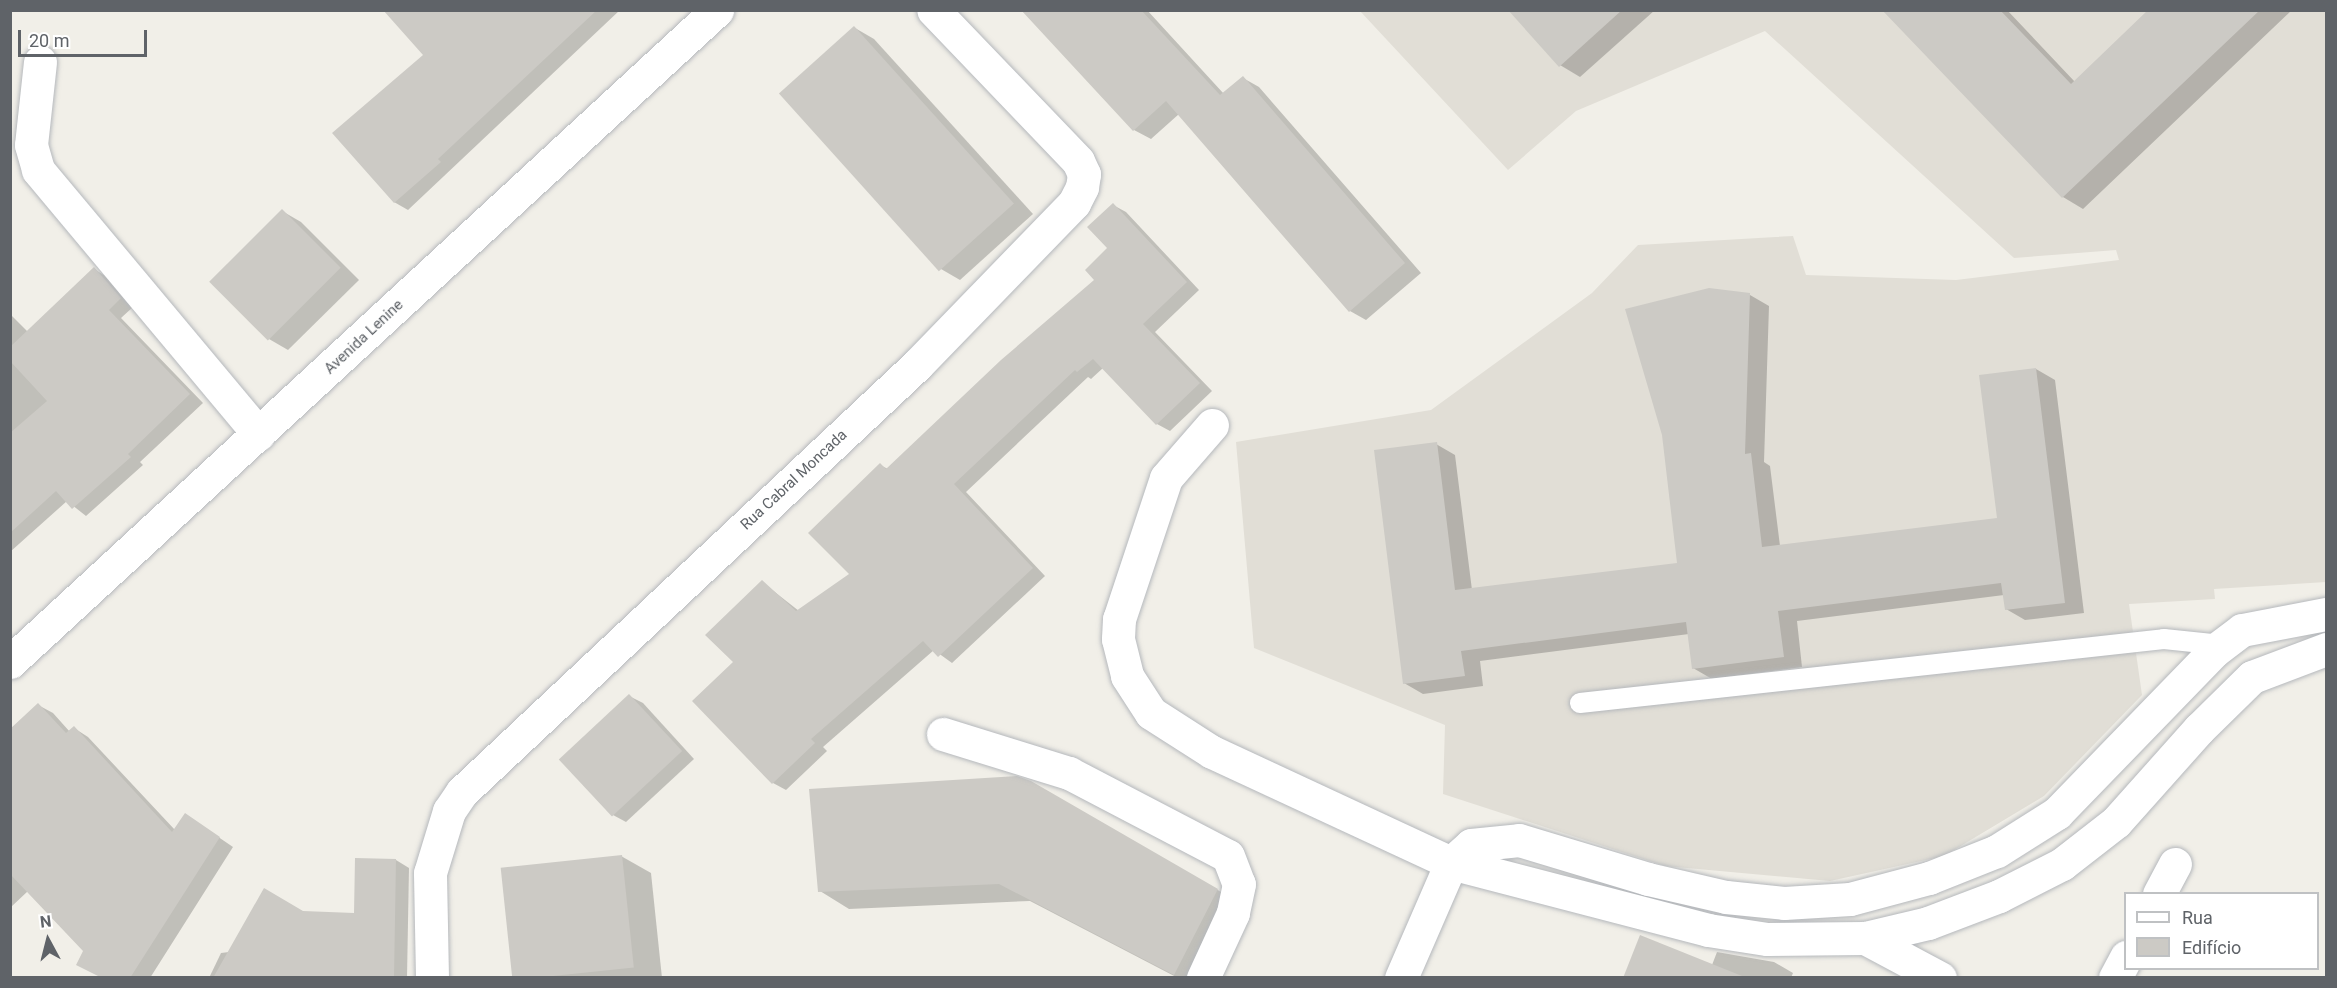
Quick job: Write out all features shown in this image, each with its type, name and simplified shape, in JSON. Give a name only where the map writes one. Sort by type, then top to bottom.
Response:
[{"type":"street","name":"Avenida Lenine","points":[[10,662],[717,10]]},
{"type":"street","name":"Rua Cabral Moncada","points":[[432,978],[430,873],[449,811],[462,792],[917,365],[1074,203],[1082,187],[1084,174],[1078,161],[933,10]]},
{"type":"street","points":[[40,62],[31,145],[38,170],[259,434]]},
{"type":"street","points":[[1212,425],[1166,478],[1133,568],[1119,619],[1118,639],[1127,676],[1151,713],[1212,752],[1451,863],[1708,930],[1767,939],[1865,938],[1928,923],[1998,896],[2062,864],[2116,822],[2199,729],[2252,677],[2326,650]]},
{"type":"street","points":[[1401,978],[1451,863],[1471,845],[1519,840],[1648,879],[1726,897],[1772,902],[1850,899],[1911,883],[1997,851],[2057,813],[2222,645],[2242,630],[2326,614]]},
{"type":"street","points":[[2222,645],[2252,677]]},
{"type":"street","points":[[943,734],[1069,772],[1228,855],[1239,884],[1233,913],[1203,978]]},
{"type":"street","points":[[2160,892],[2175,864]]},
{"type":"street","points":[[1911,883],[1928,923]]},
{"type":"street","points":[[1865,938],[1940,978]]},
{"type":"street","points":[[2115,978],[2124,961]]},
{"type":"lane","points":[[1580,703],[2164,639],[2222,645]]},
{"type":"shaded area","points":[[1360,11],[2326,11],[2326,582],[2214,589],[2215,599],[2129,604],[2142,695],[2044,796],[1944,856],[1830,881],[1665,866],[1443,794],[1445,725],[1254,648],[1236,442],[1431,410],[1592,293],[1638,245],[1793,236],[1806,275],[1956,280],[2119,260],[2116,250],[2014,258],[1765,31],[1576,111],[1508,170]]},
{"type":"building","points":[[383,10],[597,10],[438,159],[441,162],[394,203],[332,133],[423,55]]},
{"type":"building","points":[[1021,10],[1141,10],[1220,95],[1243,76],[1405,263],[1349,312],[1166,101],[1133,131]]},
{"type":"building","points":[[1508,10],[1622,10],[1559,67]]},
{"type":"building","points":[[1882,10],[2000,10],[2071,84],[2148,10],[2260,10],[2062,198]]},
{"type":"building","points":[[854,26],[1014,204],[939,271],[779,94]]},
{"type":"building","points":[[1113,203],[1187,282],[1143,324],[1200,383],[1156,425],[1093,359],[1077,372],[1075,370],[954,484],[1033,568],[938,657],[923,641],[811,739],[815,743],[772,784],[692,701],[733,662],[705,635],[762,580],[796,611],[849,574],[808,533],[880,463],[886,469],[1001,360],[1094,280],[1085,270],[1107,248],[1087,227]]},
{"type":"building","points":[[282,209],[341,268],[268,341],[209,282]]},
{"type":"building","points":[[94,267],[121,298],[109,310],[190,394],[128,454],[131,457],[72,509],[56,491],[10,533],[10,433],[47,401],[10,361],[10,347]]},
{"type":"building","points":[[1709,288],[1750,293],[1745,454],[1751,453],[1762,547],[1997,518],[1979,375],[2036,368],[2065,603],[2005,610],[2001,583],[1778,611],[1784,657],[1692,669],[1686,622],[1461,651],[1465,676],[1403,684],[1374,450],[1437,442],[1455,590],[1677,563],[1662,435],[1625,309]]},
{"type":"building","points":[[629,694],[682,751],[612,817],[559,759]]},
{"type":"building","points":[[38,703],[66,733],[74,726],[172,832],[185,813],[220,837],[130,978],[102,978],[76,965],[83,951],[10,874],[10,729]]},
{"type":"building","points":[[1017,776],[1031,781],[1218,889],[1174,975],[999,884],[818,892],[809,789]]},
{"type":"building","points":[[622,855],[634,967],[512,978],[501,868]]},
{"type":"building","points":[[355,858],[396,859],[394,978],[213,978],[264,888],[303,911],[354,913]]},
{"type":"building","points":[[1640,935],[1742,976],[1742,978],[1623,978]]}]
